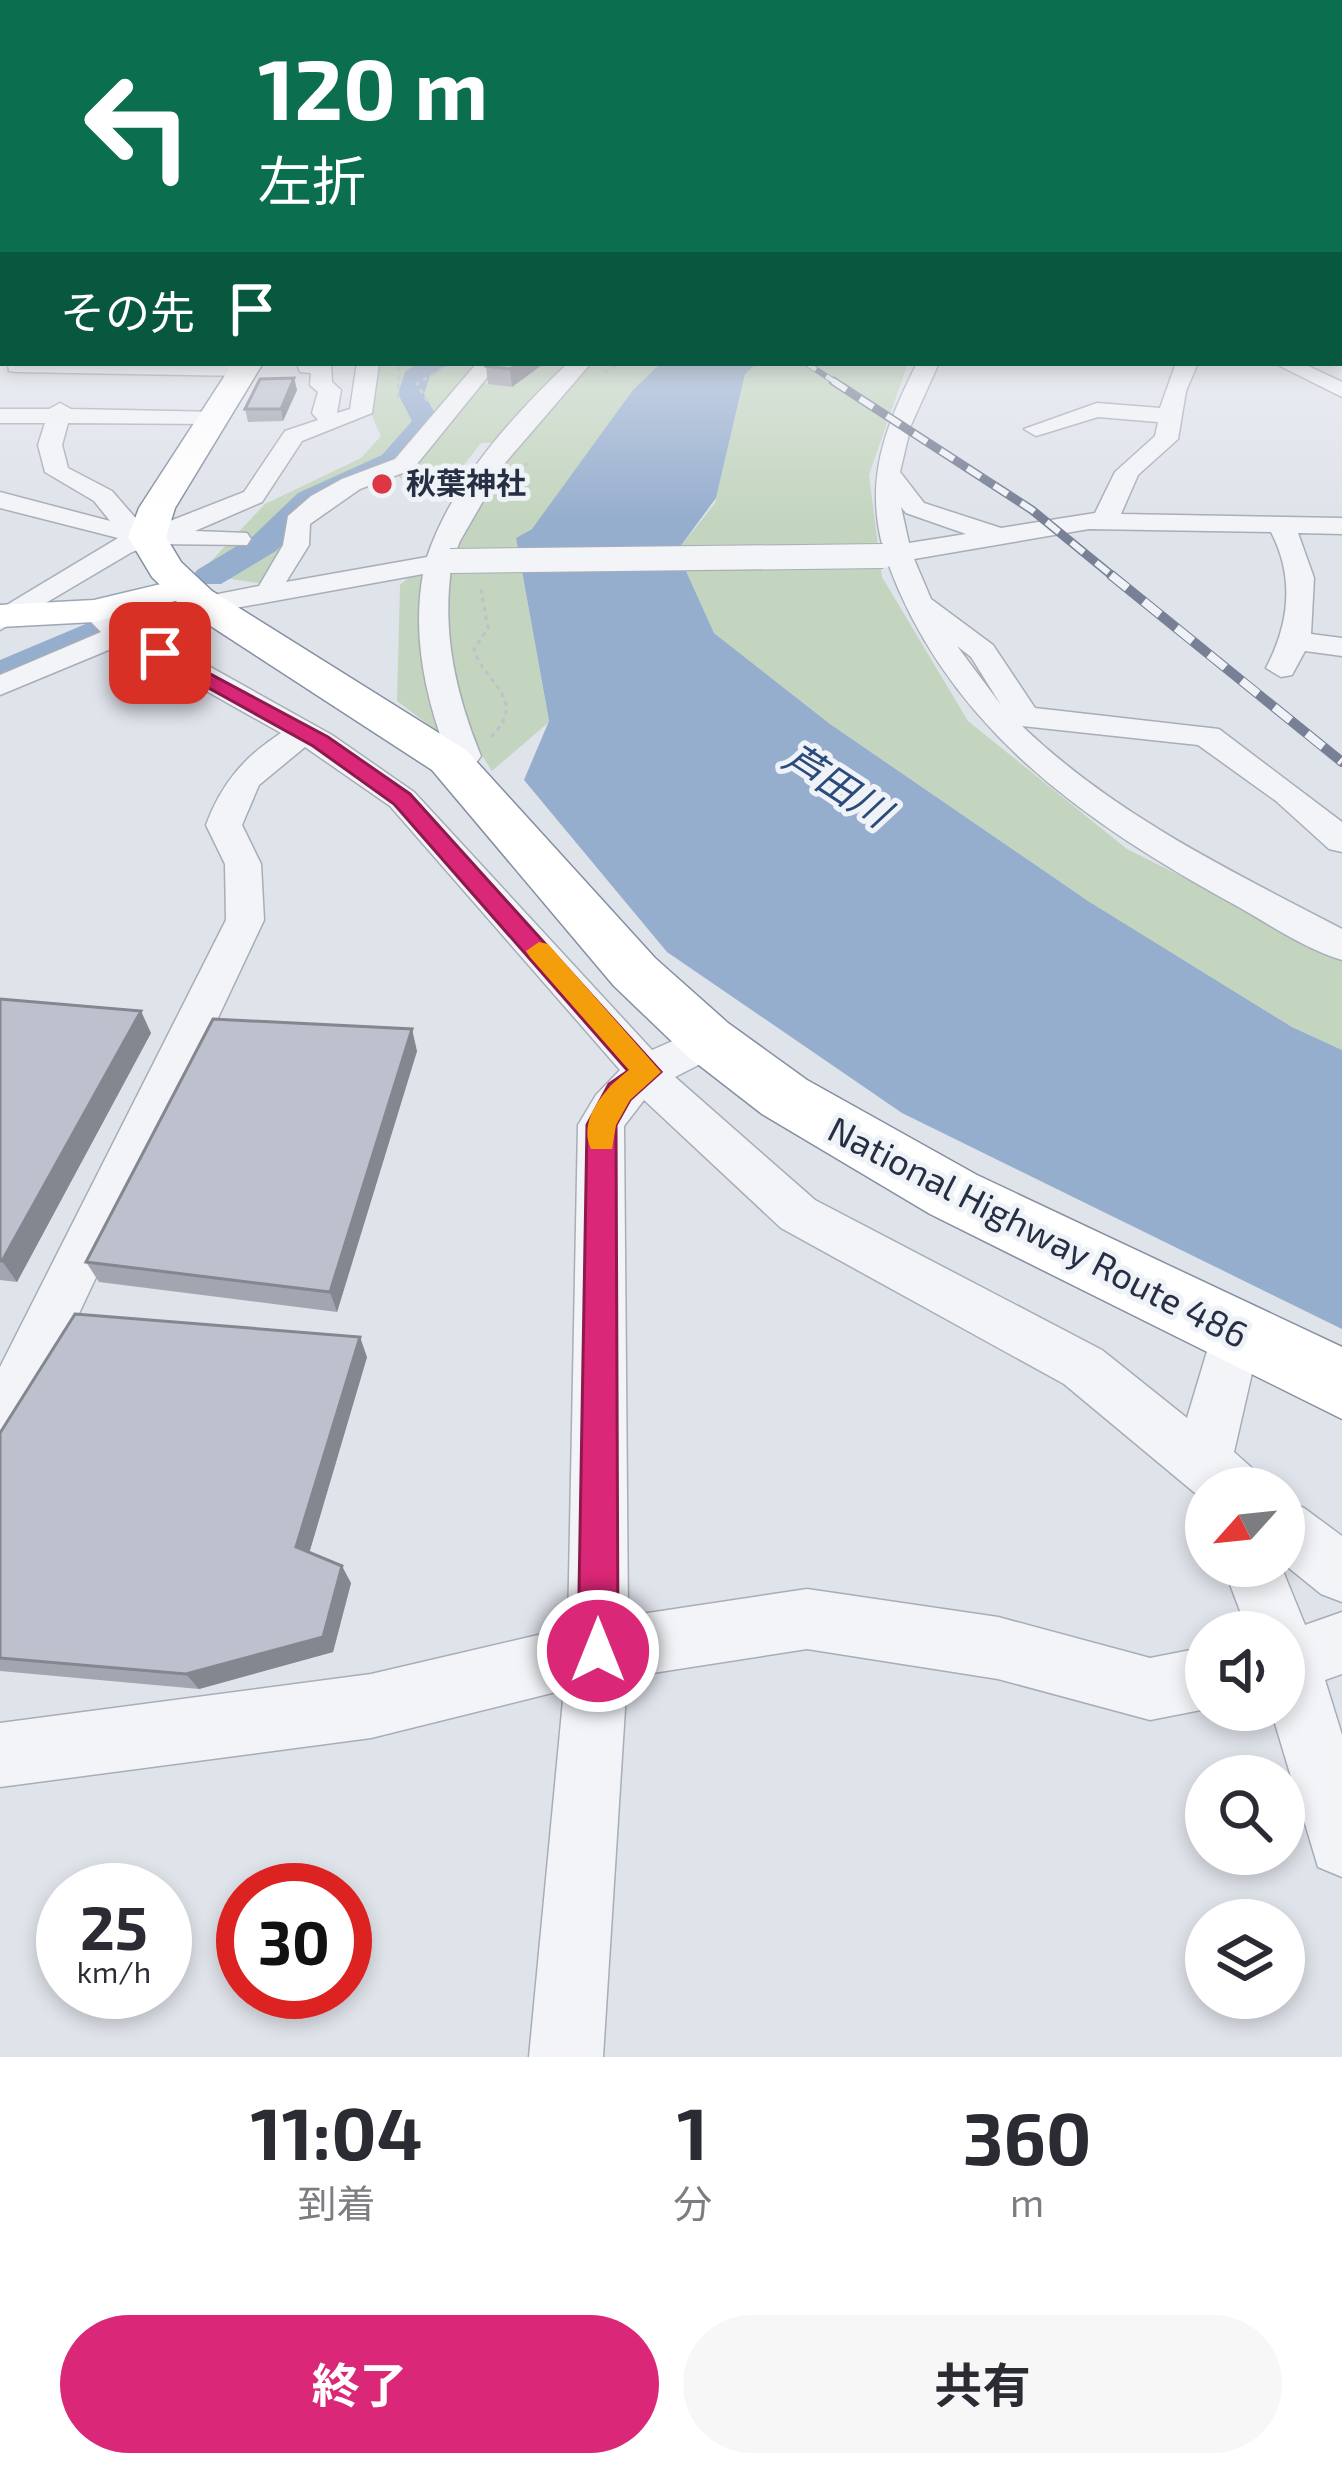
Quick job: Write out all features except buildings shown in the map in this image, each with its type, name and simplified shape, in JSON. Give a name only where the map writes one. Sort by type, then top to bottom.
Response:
[{"type":"highway","points":[[147,537],[157,508],[246,366]]},
{"type":"highway","name":"National Highway Route 486","points":[[147,537],[165,569],[197,596],[274,652],[405,726],[453,762],[576,910],[709,1041],[826,1125],[978,1207],[1342,1384]]},
{"type":"main road","points":[[2,618],[107,622],[197,596]]},
{"type":"street","points":[[87,366],[59,412],[50,445],[57,472],[104,496],[130,527],[147,537]]},
{"type":"street","points":[[308,366],[323,367],[321,386],[330,390],[323,413],[335,423]]},
{"type":"street","points":[[2,618],[122,547],[205,520],[253,497],[293,436],[361,413],[368,366]]},
{"type":"street","points":[[275,592],[272,582],[296,545],[297,522],[320,501],[351,484],[404,464],[486,366]]},
{"type":"street","points":[[453,762],[464,756],[445,706],[434,650],[444,562],[472,491],[577,366]]},
{"type":"street","points":[[927,366],[901,421],[888,474],[890,556],[951,668],[995,723],[1055,777],[1146,839],[1342,946]]},
{"type":"street","points":[[929,403],[942,366]]},
{"type":"street","points":[[1106,521],[1127,472],[1166,439],[1186,366]]},
{"type":"street","points":[[1291,366],[1342,390]]},
{"type":"street","points":[[1036,429],[1097,410],[1170,416]]},
{"type":"street","points":[[8,418],[59,412],[212,417]]},
{"type":"street","points":[[57,472],[0,500],[130,537],[188,543],[238,539]]},
{"type":"street","points":[[888,474],[915,508],[1000,536]]},
{"type":"street","points":[[197,596],[275,592],[444,562],[890,556],[1106,521],[1342,526]]},
{"type":"street","points":[[1280,525],[1295,549],[1304,589],[1289,654],[1342,647]]},
{"type":"street","points":[[920,607],[930,608],[982,651],[1025,717],[1207,736],[1288,794],[1342,841]]},
{"type":"street","points":[[0,686],[107,622],[304,733],[402,799],[672,1103],[798,1214],[1083,1367],[1203,1467]]},
{"type":"street","points":[[0,1423],[245,920],[243,864],[224,824],[235,789],[263,758],[304,733]]},
{"type":"street","points":[[566,2057],[598,1651],[601,1125],[620,1092],[646,1072],[709,1041]]},
{"type":"street","points":[[1214,1467],[1206,1451],[1234,1334]]},
{"type":"street","points":[[1305,1544],[1342,1573]]},
{"type":"street","points":[[0,1755],[371,1706],[598,1651],[807,1619],[998,1648],[1150,1689],[1185,1682]]},
{"type":"street","points":[[1305,1691],[1342,1844]]},
{"type":"path","points":[[398,398],[395,373],[402,366]]},
{"type":"path","points":[[436,426],[417,384],[446,366]]},
{"type":"green space","points":[[374,366],[479,366],[399,462],[317,498],[265,584],[199,574],[265,504],[361,458],[381,436],[373,418]]},
{"type":"green space","points":[[541,366],[572,366],[499,443],[481,443],[448,485],[402,480],[394,471],[482,383],[512,387]]},
{"type":"green space","points":[[586,366],[664,366],[532,529],[516,538],[549,722],[492,771],[467,728],[452,688],[446,646],[448,567],[461,523],[475,498],[529,426]]},
{"type":"green space","points":[[753,366],[907,366],[869,475],[882,577],[968,721],[1127,849],[1342,957],[1342,1050],[1292,1027],[1088,901],[830,724],[714,633],[677,551],[715,503],[745,373]]},
{"type":"green space","points":[[424,573],[445,737],[397,701],[400,585],[412,574]]},
{"type":"water","name":"芦田川","points":[[658,366],[754,366],[745,374],[716,498],[677,551],[714,633],[830,724],[1088,901],[1292,1027],[1342,1050],[1342,1329],[902,1113],[667,952],[524,780],[549,721],[516,538],[532,529],[633,390]]},
{"type":"waterway","points":[[209,577],[264,544],[309,500],[392,461],[426,422],[411,394],[418,372],[431,366]]},
{"type":"waterway","points":[[124,621],[148,611]]},
{"type":"waterway","points":[[0,673],[101,631]]},
{"type":"railway","points":[[811,366],[838,384]]},
{"type":"railway","points":[[833,381],[1032,510],[1115,578]]},
{"type":"railway","points":[[1111,575],[1342,762]]},
{"type":"slow traffic","points":[[539,951],[646,1072],[620,1092],[601,1125],[601,1141]]},
{"type":"place","name":"秋葉神社","points":[[382,484]]},
{"type":"route","points":[[160,653],[320,742],[402,799],[646,1072],[620,1092],[601,1125],[598,1651]]}]
